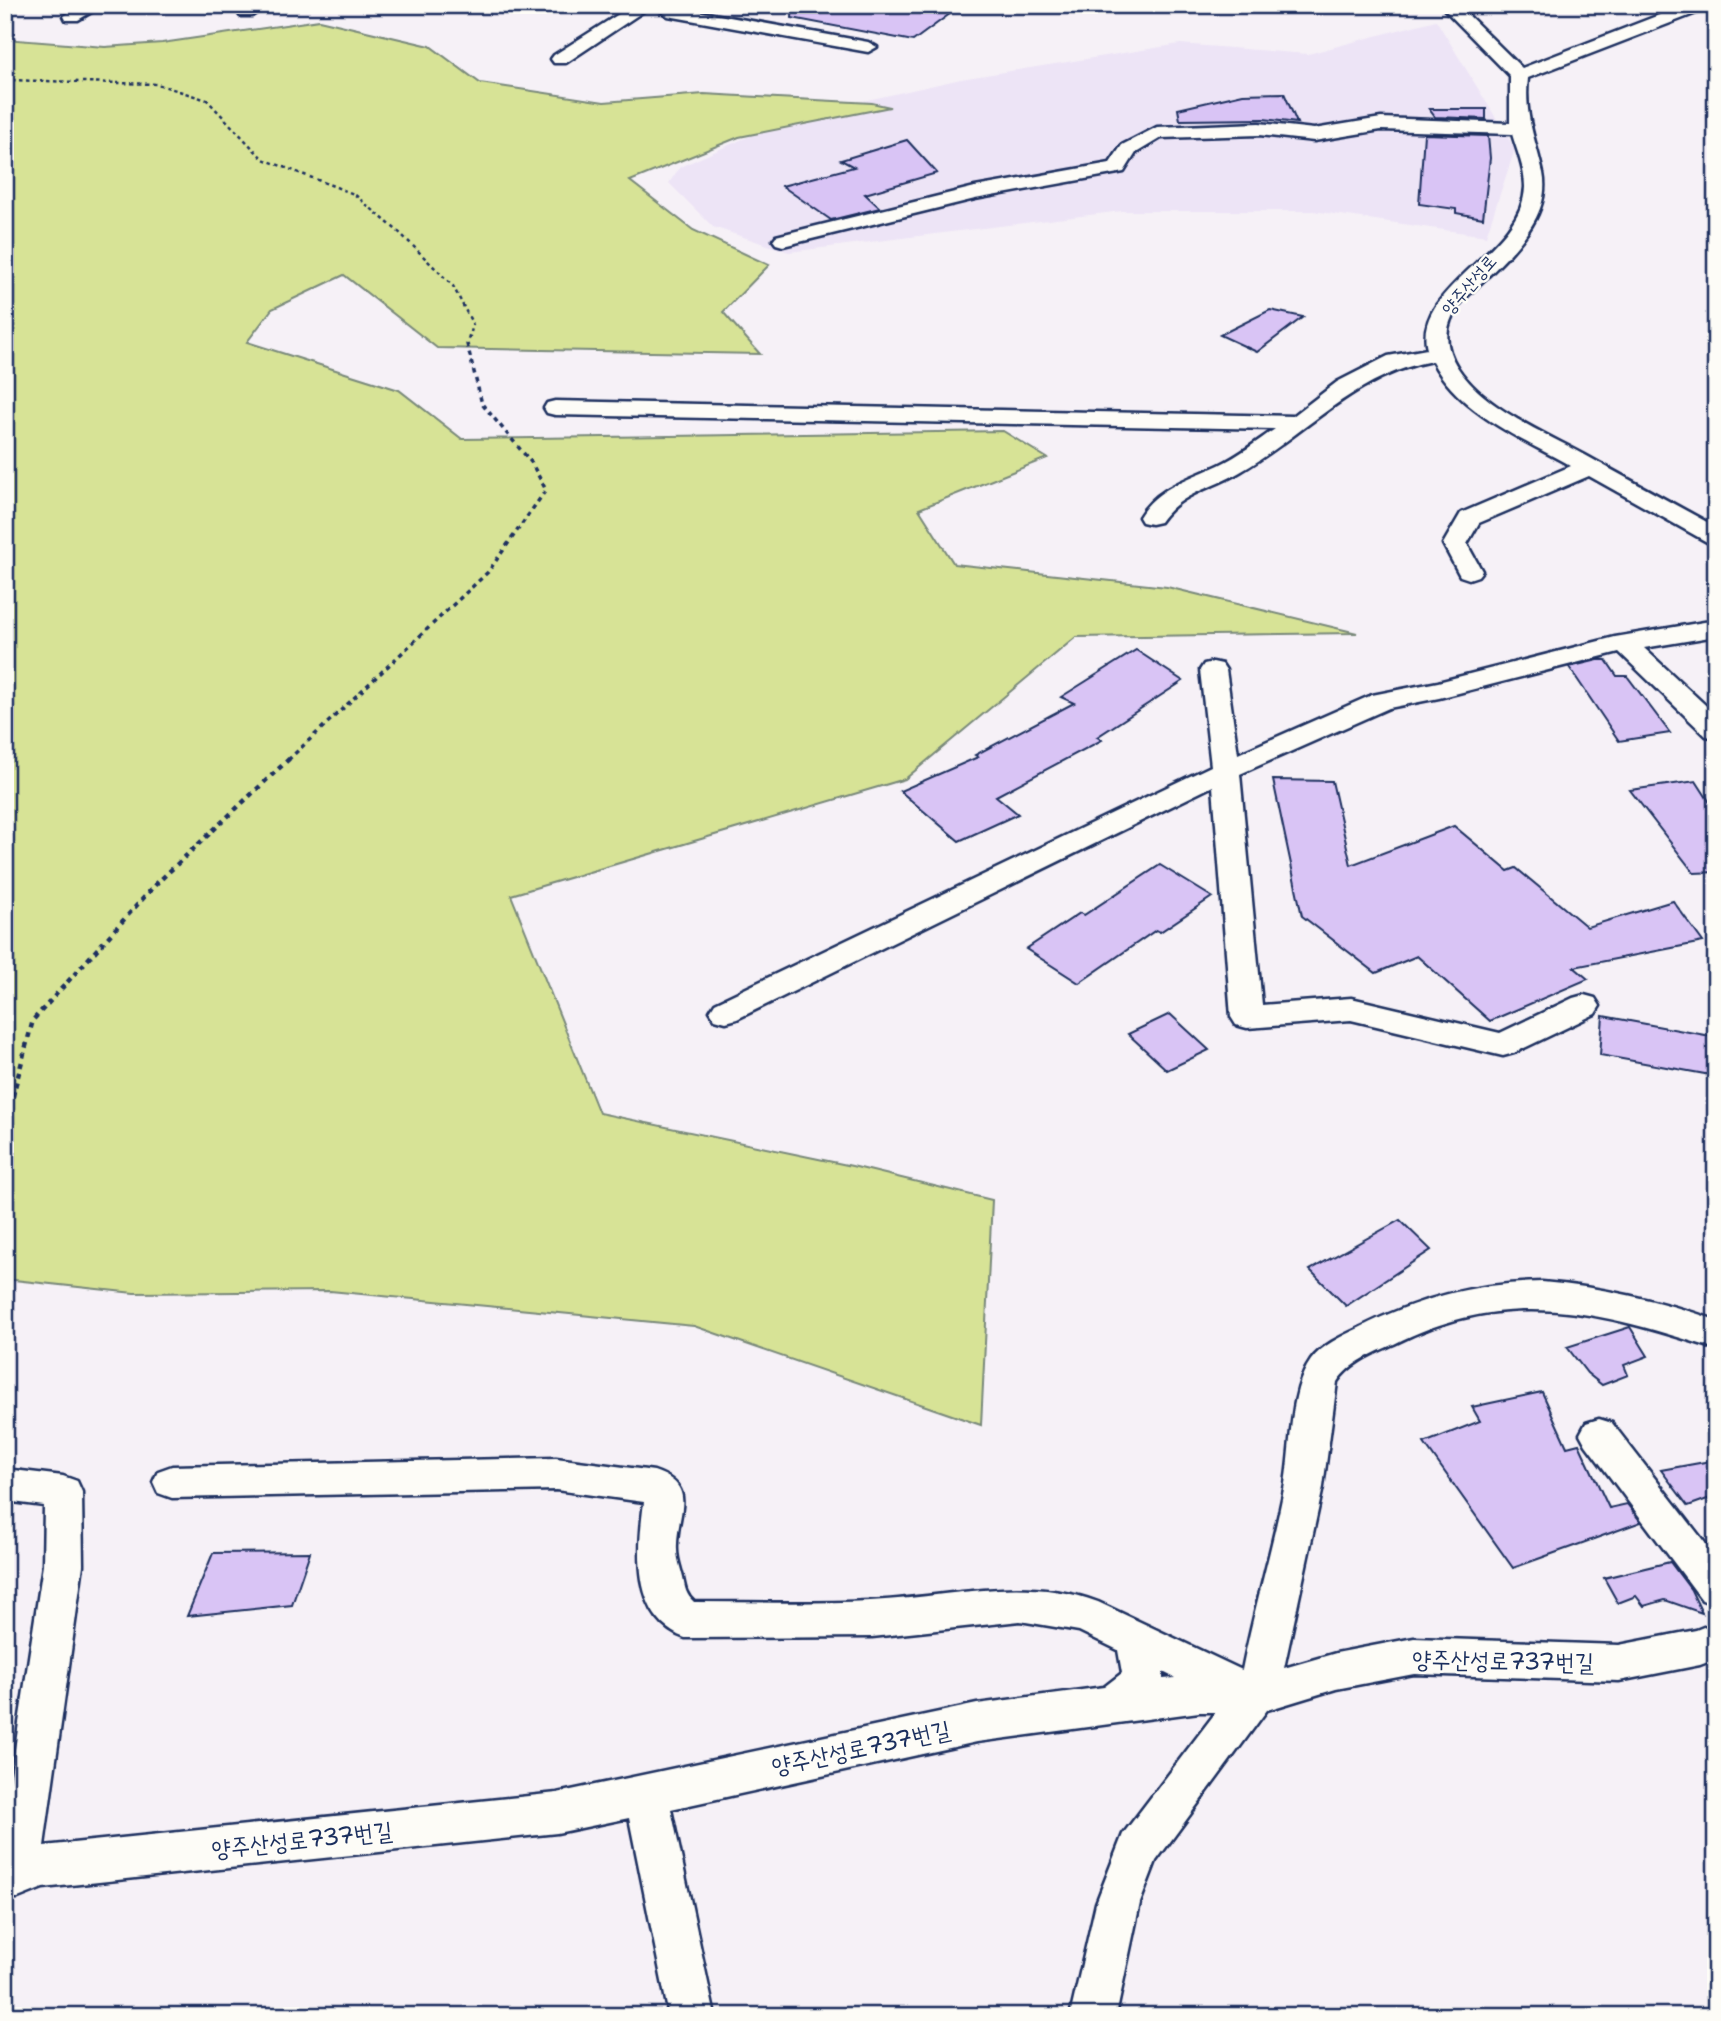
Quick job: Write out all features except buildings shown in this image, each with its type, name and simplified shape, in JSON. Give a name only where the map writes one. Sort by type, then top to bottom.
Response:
[{"type":"street","points":[[72,16],[94,5]]},
{"type":"street","points":[[560,59],[645,5]]},
{"type":"street","points":[[674,5],[668,10],[697,10],[868,47]]},
{"type":"street","points":[[1447,5],[1519,75],[1701,5]]},
{"type":"street","points":[[1496,52],[1533,61],[1547,62],[1566,58]]},
{"type":"street","name":"양주산성로","points":[[1439,353],[1435,338],[1441,315],[1515,233],[1530,209],[1534,179],[1517,102],[1519,75]]},
{"type":"street","points":[[783,240],[975,192],[1116,167],[1129,149],[1157,133],[1259,129],[1314,135],[1381,124],[1521,129]]},
{"type":"street","points":[[1151,517],[1158,505],[1195,482],[1229,468],[1300,424],[1345,387],[1396,361],[1439,353],[1455,379],[1483,404],[1510,422],[1716,537]]},
{"type":"street","points":[[555,408],[1300,424]]},
{"type":"street","points":[[1469,571],[1455,544],[1469,518],[1590,467]]},
{"type":"street","points":[[726,1011],[1226,770],[1382,702],[1625,644],[1716,628]]},
{"type":"street","points":[[1625,644],[1716,730]]},
{"type":"street","points":[[1213,670],[1226,770],[1247,1017],[1351,1009],[1503,1045],[1584,1006]]},
{"type":"street","points":[[1093,2016],[1118,1903],[1138,1849],[1204,1765],[1253,1695],[1262,1674],[1304,1487],[1320,1376],[1338,1357],[1400,1321],[1444,1304],[1526,1294],[1595,1299],[1663,1314],[1716,1335]]},
{"type":"street","points":[[1599,1434],[1716,1588]]},
{"type":"street","points":[[172,1482],[556,1474],[654,1487],[664,1495],[657,1550],[668,1604],[685,1620],[872,1619],[1020,1604],[1084,1615],[1253,1695]]},
{"type":"street","points":[[5,1485],[63,1492],[63,1565],[11,1877]]},
{"type":"street","points":[[1114,1704],[1143,1681],[1141,1656],[1132,1637]]},
{"type":"street","name":"양주산성로737번길","points":[[11,1877],[42,1867],[557,1813],[977,1723],[1199,1693],[1253,1695],[1336,1671],[1414,1656],[1619,1663],[1700,1647],[1716,1640]]},
{"type":"street","points":[[646,1794],[692,2016]]},
{"type":"path","points":[[5,80],[157,84],[207,100],[263,159],[354,194],[401,234],[453,286],[472,325],[467,344],[482,404],[531,463],[546,490],[488,572],[157,883],[33,1020],[5,1125]]},
{"type":"shaded area","points":[[1436,20],[1515,149],[1486,236],[1313,211],[1122,211],[789,252],[713,227],[669,183],[680,167],[792,117],[961,79],[1180,44],[1308,54]]},
{"type":"green space","points":[[319,20],[430,46],[480,83],[604,102],[704,94],[872,103],[890,107],[739,137],[630,181],[693,230],[769,265],[723,312],[760,354],[437,348],[344,275],[272,309],[247,342],[399,390],[462,439],[1003,431],[1047,458],[919,509],[954,564],[1167,587],[1357,633],[1076,637],[905,779],[511,895],[599,1113],[852,1166],[992,1200],[981,1425],[694,1326],[330,1291],[134,1293],[5,1279],[5,39],[105,47],[162,43]]}]
